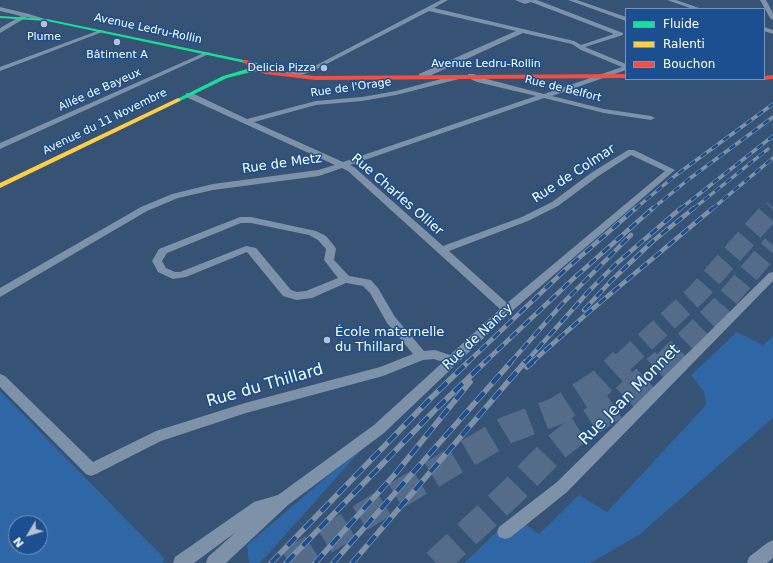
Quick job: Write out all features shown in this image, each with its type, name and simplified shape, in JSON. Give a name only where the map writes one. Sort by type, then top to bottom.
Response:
[{"type":"street","points":[[304,73],[445,0]]},
{"type":"street","points":[[518,0],[525,2],[531,0],[623,33]]},
{"type":"street","points":[[571,0],[625,19]]},
{"type":"street","points":[[670,0],[696,8]]},
{"type":"street","points":[[763,0],[770,10],[773,18]]},
{"type":"street","points":[[429,9],[574,43],[625,67]]},
{"type":"street","points":[[0,10],[26,16]]},
{"type":"street","points":[[0,31],[26,16]]},
{"type":"street","name":"Avenue Ledru-Rollin","points":[[0,17],[26,16],[245,61],[262,70],[316,78],[422,76],[625,76]]},
{"type":"street","points":[[0,68],[102,31]]},
{"type":"street","points":[[422,76],[522,31]]},
{"type":"street","points":[[580,47],[623,33]]},
{"type":"street","name":"Allée de Bayeux","points":[[0,146],[208,54]]},
{"type":"street","name":"Rue de Metz","points":[[0,293],[144,209],[168,198],[190,191],[213,187],[319,173],[547,96],[625,67]]},
{"type":"street","name":"Avenue du 11 Novembre","points":[[220,80],[262,70]]},
{"type":"street","name":"Avenue du 11 Novembre","points":[[0,186],[220,80],[236,73],[262,70]]},
{"type":"street","name":"Avenue Ledru-Rollin","points":[[280,72],[346,77]]},
{"type":"street","name":"Rue de l'Orage","points":[[248,121],[316,103],[396,93],[457,76]]},
{"type":"street","name":"Rue de Belfort","points":[[471,76],[480,80],[604,111],[651,118]]},
{"type":"street","name":"Rue Charles Ollier","points":[[189,95],[350,168],[507,309]]},
{"type":"street","name":"Rue de Colmar","points":[[441,250],[525,219],[555,204],[594,175],[631,152],[671,170]]},
{"type":"street","name":"Rue de Nancy","points":[[214,563],[283,500],[379,429],[507,309],[671,170]]},
{"type":"street","points":[[345,279],[329,260],[331,249],[322,238],[312,233],[251,220],[240,220],[163,251],[156,261],[162,270],[173,276],[182,275],[246,249],[252,250],[287,292],[297,296],[308,295],[345,279],[367,283],[374,291],[391,320],[421,356]]},
{"type":"street","name":"Rue Jean Monnet","points":[[505,532],[562,487],[773,275]]},
{"type":"street","name":"Rue du Thillard","points":[[0,379],[91,470],[156,437],[245,408],[383,371],[421,356],[435,354],[453,361]]},
{"type":"street","name":"Rue de Nancy","points":[[181,563],[259,507],[283,500]]},
{"type":"street","points":[[755,563],[773,548]]},
{"type":"shaded area","points":[[737,332],[763,345],[773,336],[773,418],[639,535],[590,563],[464,563],[514,516],[539,534],[579,495],[607,512],[706,405],[704,392],[691,375]]},
{"type":"shaded area","points":[[0,391],[164,558],[163,563],[0,563]]},
{"type":"shaded area","points":[[371,439],[260,563],[249,563],[247,545]]},
{"type":"tunnel","points":[[622,363],[697,294],[773,208],[772,209]]},
{"type":"tunnel","points":[[663,363],[722,305],[773,245]]},
{"type":"tunnel","points":[[289,563],[389,500],[507,430],[557,411],[599,384],[623,362]]},
{"type":"tunnel","points":[[436,563],[513,491],[555,448],[577,431],[621,402],[664,362]]},
{"type":"railway","points":[[635,209],[676,175],[773,104]]},
{"type":"railway","points":[[652,209],[689,179],[773,117]]},
{"type":"railway","points":[[680,209],[773,136]]},
{"type":"railway","points":[[693,209],[768,149]]},
{"type":"railway","points":[[712,209],[773,158]]},
{"type":"railway","points":[[467,363],[565,270],[636,208]]},
{"type":"railway","points":[[484,363],[574,278],[653,208]]},
{"type":"railway","points":[[525,363],[588,292],[617,263],[681,208]]},
{"type":"railway","points":[[584,310],[611,281],[653,241],[694,208]]},
{"type":"railway","points":[[531,363],[590,311],[713,208]]},
{"type":"railway","points":[[510,363],[562,304],[631,235]]},
{"type":"railway","points":[[271,563],[431,398],[468,362]]},
{"type":"railway","points":[[286,563],[434,411],[485,362]]},
{"type":"railway","points":[[333,563],[511,362]]},
{"type":"railway","points":[[352,563],[525,362]]},
{"type":"railway","points":[[527,367],[533,362]]},
{"type":"railway","points":[[315,563],[396,473],[470,382]]},
{"type":"traffic: fast","points":[[0,17],[47,20],[255,63]]},
{"type":"traffic: fast","points":[[178,100],[225,77],[247,71],[263,69]]},
{"type":"traffic: slow","points":[[0,186],[178,100]]},
{"type":"traffic: jam","points":[[245,61],[256,69],[267,73],[315,78],[625,76]]},
{"type":"traffic: jam","points":[[765,78],[773,77]]},
{"type":"place","name":"Plume","points":[[44,24]]},
{"type":"place","name":"Bâtiment A","points":[[117,42]]},
{"type":"place","name":"Delicia Pizza","points":[[324,68]]},
{"type":"place","name":"École maternelle du Thillard","points":[[327,340]]}]
